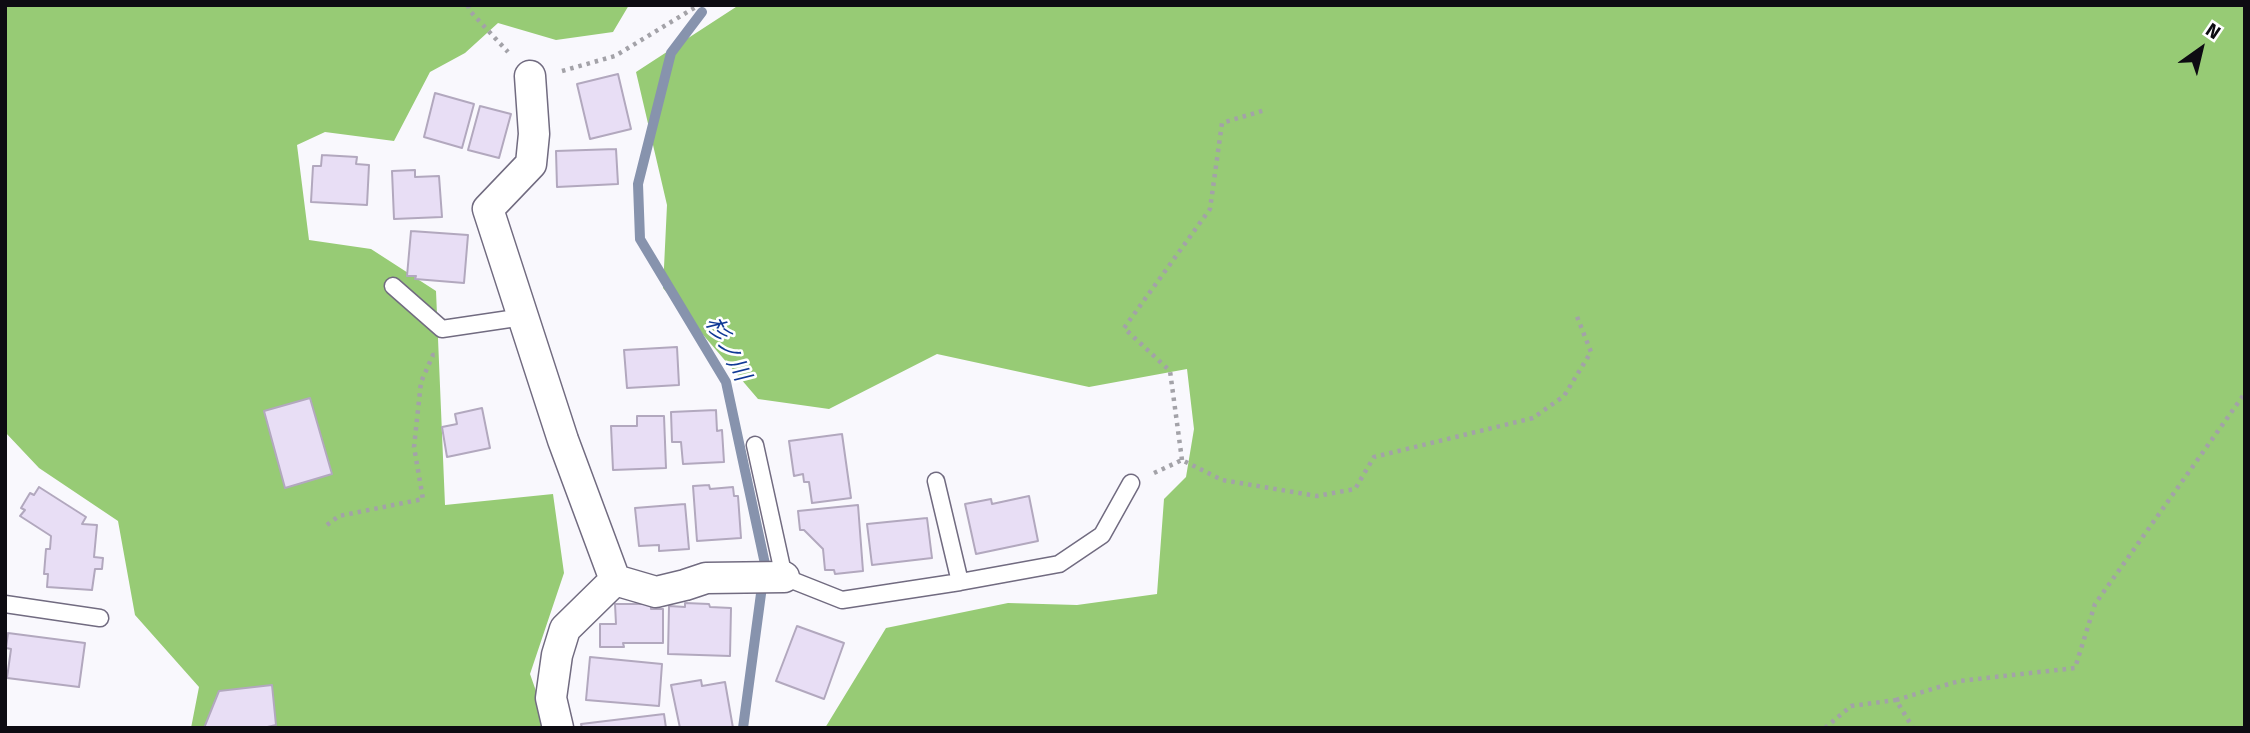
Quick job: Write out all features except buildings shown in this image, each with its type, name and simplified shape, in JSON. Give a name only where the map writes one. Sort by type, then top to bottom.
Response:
[{"type":"street","points":[[530,76],[534,134],[531,164],[488,209],[563,440],[615,580]]},
{"type":"street","points":[[615,580],[656,592],[706,578],[784,576]]},
{"type":"street","points":[[558,728],[551,698],[557,656],[565,629],[615,580]]},
{"type":"lane","points":[[393,286],[442,329],[523,317]]},
{"type":"lane","points":[[755,445],[784,576],[842,600],[1059,564],[1102,535],[1131,483]]},
{"type":"lane","points":[[936,481],[960,582]]},
{"type":"lane","points":[[5,604],[100,618]]},
{"type":"path","points":[[468,5],[469,10],[530,76],[567,70],[615,56],[699,5]]},
{"type":"path","points":[[1182,460],[1170,371],[1124,328],[1210,209],[1222,123],[1265,110]]},
{"type":"path","points":[[1182,460],[1222,480],[1317,496],[1355,489],[1374,457],[1533,418],[1564,396],[1591,352],[1576,314]]},
{"type":"path","points":[[327,526],[339,516],[423,499],[414,447],[421,382],[433,355],[441,353]]},
{"type":"path","points":[[1825,728],[1851,706],[1896,700],[1959,681],[2075,668],[2095,604],[2245,393]]},
{"type":"path","points":[[1131,483],[1182,460]]},
{"type":"path","points":[[1896,700],[1913,728]]},
{"type":"green space","points":[[5,5],[629,5],[613,32],[556,40],[498,23],[465,53],[430,72],[394,141],[325,132],[297,145],[309,240],[371,249],[436,291],[445,505],[553,494],[564,573],[530,674],[549,728],[191,728],[199,687],[135,615],[118,521],[39,468],[5,432]]},
{"type":"green space","points":[[739,5],[2245,5],[2245,728],[825,728],[886,628],[1008,603],[1077,605],[1157,594],[1164,499],[1186,477],[1194,429],[1187,369],[1089,387],[937,354],[829,409],[758,399],[663,288],[667,205],[636,72]]},
{"type":"waterway","name":"杉ノ川","points":[[702,12],[671,53],[638,184],[640,239],[726,382],[765,564],[743,728]]}]
